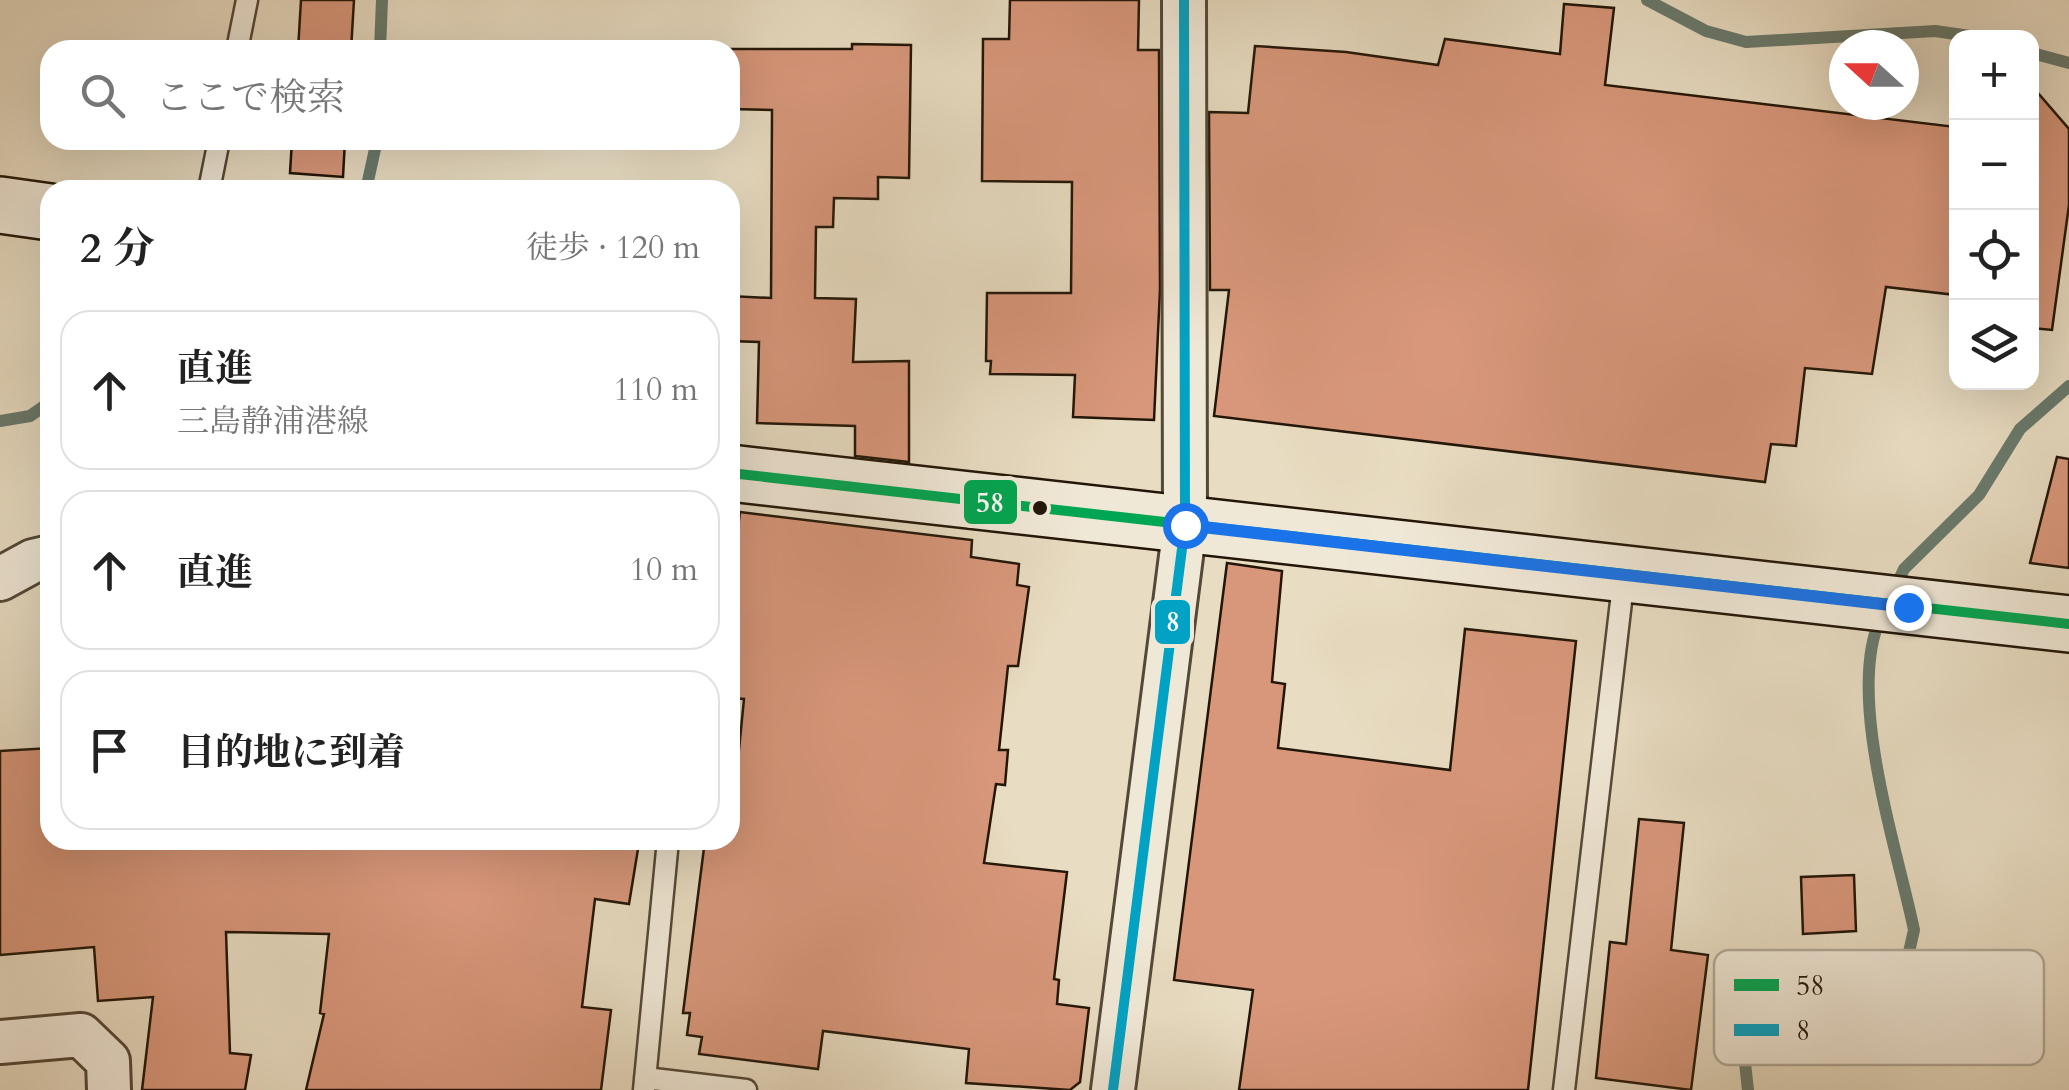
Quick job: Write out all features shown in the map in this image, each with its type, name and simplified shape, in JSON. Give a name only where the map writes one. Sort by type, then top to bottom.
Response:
[{"type":"main road","points":[[0,205],[40,211]]},
{"type":"main road","points":[[740,474],[2069,624]]},
{"type":"street","points":[[1113,1090],[1185,525],[1184,0]]},
{"type":"street","points":[[0,579],[40,559]]},
{"type":"street","points":[[0,1042],[81,1035],[108,1061],[109,1090]]},
{"type":"lane","points":[[239,40],[247,0]]},
{"type":"lane","points":[[211,180],[217,150]]},
{"type":"lane","points":[[1564,1090],[1625,572]]},
{"type":"lane","points":[[667,850],[644,1084],[746,1090]]},
{"type":"building","points":[[301,0],[354,0],[352,40],[299,40]]},
{"type":"building","points":[[1010,0],[1139,0],[1138,50],[1159,50],[1160,289],[1154,420],[1073,417],[1075,375],[990,374],[991,361],[986,361],[987,293],[1071,293],[1072,182],[982,181],[983,39],[1009,39]]},
{"type":"building","points":[[1564,4],[1614,8],[1605,85],[1829,112],[1829,120],[1898,120],[1949,126],[1949,294],[1886,287],[1872,374],[1805,368],[1796,446],[1771,444],[1765,482],[1214,416],[1229,290],[1210,290],[1209,112],[1248,113],[1255,46],[1346,52],[1438,65],[1445,39],[1560,54]]},
{"type":"building","points":[[852,44],[911,45],[909,178],[878,177],[878,199],[834,198],[833,227],[816,227],[815,298],[856,299],[853,362],[909,361],[909,462],[855,456],[855,426],[757,423],[759,342],[740,341],[740,296],[771,298],[772,110],[740,109],[740,49],[852,49]]},
{"type":"building","points":[[2039,94],[2069,129],[2069,205],[2052,330],[2039,329]]},
{"type":"building","points":[[291,150],[344,150],[343,177],[290,173]]},
{"type":"building","points":[[2057,457],[2069,459],[2069,568],[2030,563]]},
{"type":"building","points":[[740,512],[972,540],[971,557],[1019,564],[1017,585],[1029,587],[1018,666],[1008,666],[999,750],[1008,750],[1005,785],[996,784],[984,863],[1067,872],[1054,979],[1059,980],[1057,1004],[1089,1008],[1080,1082],[1070,1090],[966,1083],[969,1049],[823,1031],[818,1069],[699,1054],[702,1037],[687,1035],[690,1013],[683,1013],[704,850],[740,850],[744,699],[740,699]]},
{"type":"building","points":[[1227,563],[1282,571],[1272,682],[1285,684],[1278,748],[1450,770],[1465,629],[1576,641],[1528,1090],[1239,1090],[1253,990],[1174,980]]},
{"type":"building","points":[[40,749],[40,850],[638,850],[629,904],[595,899],[582,1007],[611,1010],[601,1090],[306,1090],[324,1014],[320,1013],[329,934],[226,932],[230,1053],[251,1055],[245,1090],[142,1090],[153,997],[98,1001],[94,947],[0,955],[0,751]]},
{"type":"building","points":[[1639,819],[1684,823],[1671,950],[1708,955],[1691,1090],[1596,1078],[1610,942],[1626,944]]},
{"type":"building","points":[[1854,875],[1856,931],[1803,934],[1801,877]]},
{"type":"waterway","points":[[380,40],[382,0]]},
{"type":"waterway","points":[[1647,0],[1706,31],[1746,42],[1949,33]]},
{"type":"waterway","points":[[2039,55],[2069,63]]},
{"type":"waterway","points":[[368,180],[375,150]]},
{"type":"waterway","points":[[1894,590],[1904,569],[1979,495],[2020,429],[2069,386]]},
{"type":"waterway","points":[[0,421],[30,416],[40,409]]},
{"type":"waterway","points":[[1881,617],[1871,649],[1871,728],[1914,930],[1909,950]]},
{"type":"waterway","points":[[1745,1065],[1748,1090]]},
{"type":"transit line","name":"8","points":[[1113,1090],[1185,525],[1184,0]]},
{"type":"transit line","name":"58","points":[[740,474],[2069,624]]},
{"type":"route","points":[[1185,525],[1908,607]]}]
